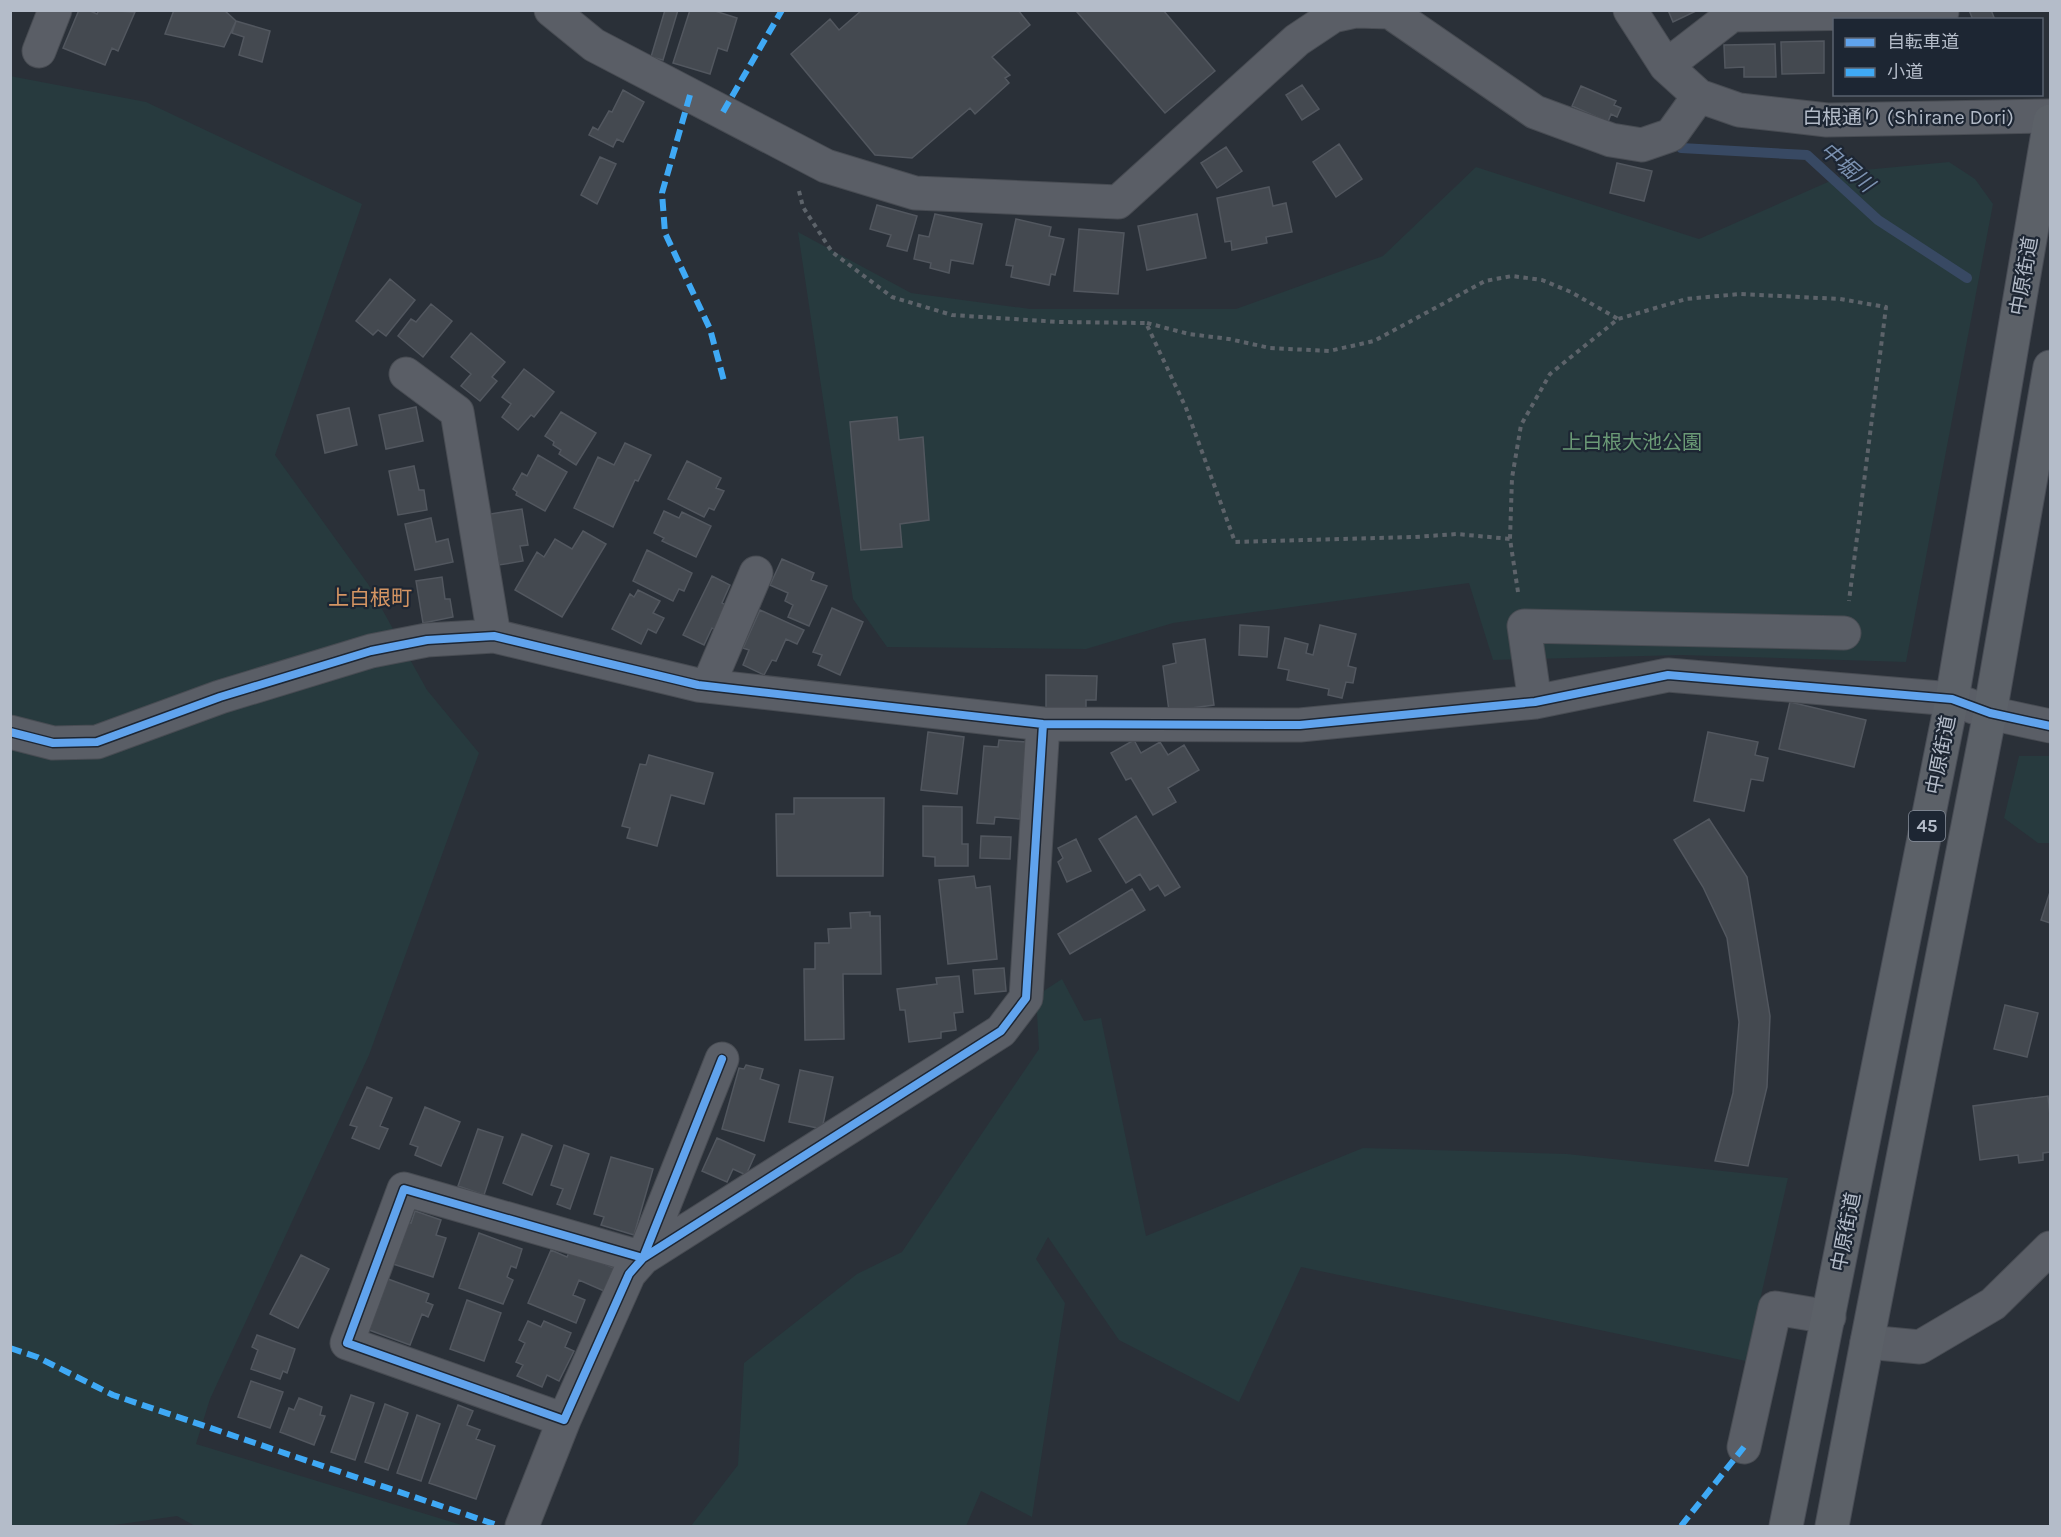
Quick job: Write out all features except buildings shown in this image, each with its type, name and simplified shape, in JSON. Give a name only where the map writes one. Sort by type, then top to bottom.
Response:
[{"type":"main road","name":"中原街道","points":[[1786,1527],[1952,699],[2050,121]]},
{"type":"main road","name":"中原街道","points":[[1832,1527],[1866,1342],[1990,713],[2050,367]]},
{"type":"street","points":[[39,51],[55,10]]},
{"type":"street","points":[[551,10],[594,45],[826,166],[915,193],[1118,202],[1297,40],[1333,16],[1356,11],[1390,11],[1534,112],[1611,141],[1642,145],[1671,135],[1699,96]]},
{"type":"street","name":"白根通り (Shirane Dori)","points":[[1630,10],[1666,66],[1699,96],[1739,110],[1827,120],[2050,116]]},
{"type":"street","points":[[1666,66],[1731,13],[1942,12]]},
{"type":"street","points":[[406,374],[457,412],[494,636]]},
{"type":"street","points":[[708,686],[756,573]]},
{"type":"street","points":[[1535,702],[1524,626],[1844,633]]},
{"type":"street","points":[[10,732],[52,743],[97,742],[220,697],[371,651],[427,640],[494,636],[708,686],[1043,724],[1300,724],[1535,702],[1668,675],[1952,699],[1990,713],[2050,726]]},
{"type":"street","points":[[522,1527],[564,1419],[629,1274],[644,1258],[1001,1031],[1026,998],[1043,724]]},
{"type":"street","points":[[644,1258],[722,1059]]},
{"type":"street","points":[[564,1419],[346,1343],[404,1189],[644,1258]]},
{"type":"street","points":[[1866,1342],[1920,1347],[1993,1304],[2050,1248]]},
{"type":"street","points":[[1744,1447],[1775,1308],[1829,1317]]},
{"type":"path","points":[[785,144],[803,207],[832,252],[891,297],[952,315],[1059,322],[1146,323],[1189,334],[1229,339],[1270,348],[1329,351],[1374,341],[1485,281],[1512,276],[1542,280],[1571,292],[1618,319]]},
{"type":"path","points":[[1524,626],[1510,539],[1512,478],[1521,425],[1550,374],[1618,319],[1686,299],[1740,294],[1840,299],[1887,307],[1844,633]]},
{"type":"path","points":[[1146,323],[1186,408],[1235,542],[1457,534],[1510,539]]},
{"type":"green space","points":[[10,76],[146,102],[362,204],[275,455],[368,584],[427,690],[479,753],[369,1055],[210,1399],[196,1444],[465,1526],[195,1526],[177,1516],[107,1526],[11,1526]]},
{"type":"green space","name":"上白根大池公園","points":[[1949,162],[1975,179],[1993,204],[1906,662],[1681,655],[1493,660],[1469,583],[1173,623],[1086,649],[887,647],[853,599],[798,232],[911,293],[1030,309],[1236,309],[1383,256],[1476,167],[1699,239],[1853,171]]},
{"type":"green space","points":[[2019,756],[2050,756],[2050,843],[2038,843],[2004,818]]},
{"type":"green space","points":[[1062,979],[1084,1021],[1101,1018],[1146,1236],[1363,1148],[1567,1154],[1788,1178],[1746,1361],[1301,1267],[1239,1402],[1119,1340],[1048,1237],[1036,1259],[1065,1303],[1032,1517],[981,1491],[966,1526],[691,1526],[738,1465],[744,1363],[857,1274],[902,1252],[1039,1049],[1036,996]]},
{"type":"waterway","name":"中堀川","points":[[1681,148],[1807,155],[1878,220],[1967,278]]},
{"type":"marked path","points":[[723,112],[782,10]]},
{"type":"marked path","points":[[690,95],[662,193],[665,233],[710,329],[724,381]]},
{"type":"marked path","points":[[10,1348],[37,1357],[113,1395],[500,1526]]},
{"type":"marked path","points":[[1681,1526],[1744,1447]]},
{"type":"cycle path","points":[[10,732],[53,743],[97,742],[220,697],[371,651],[427,640],[494,636],[698,685],[1043,724],[1300,725],[1535,702],[1668,675],[1952,699],[1990,713],[2050,726]]},
{"type":"cycle path","points":[[722,1059],[643,1258],[629,1274],[564,1420],[347,1343],[404,1189],[643,1258],[1001,1031],[1026,998],[1043,724]]},
{"type":"district","name":"上白根町","points":[[370,598]]}]
